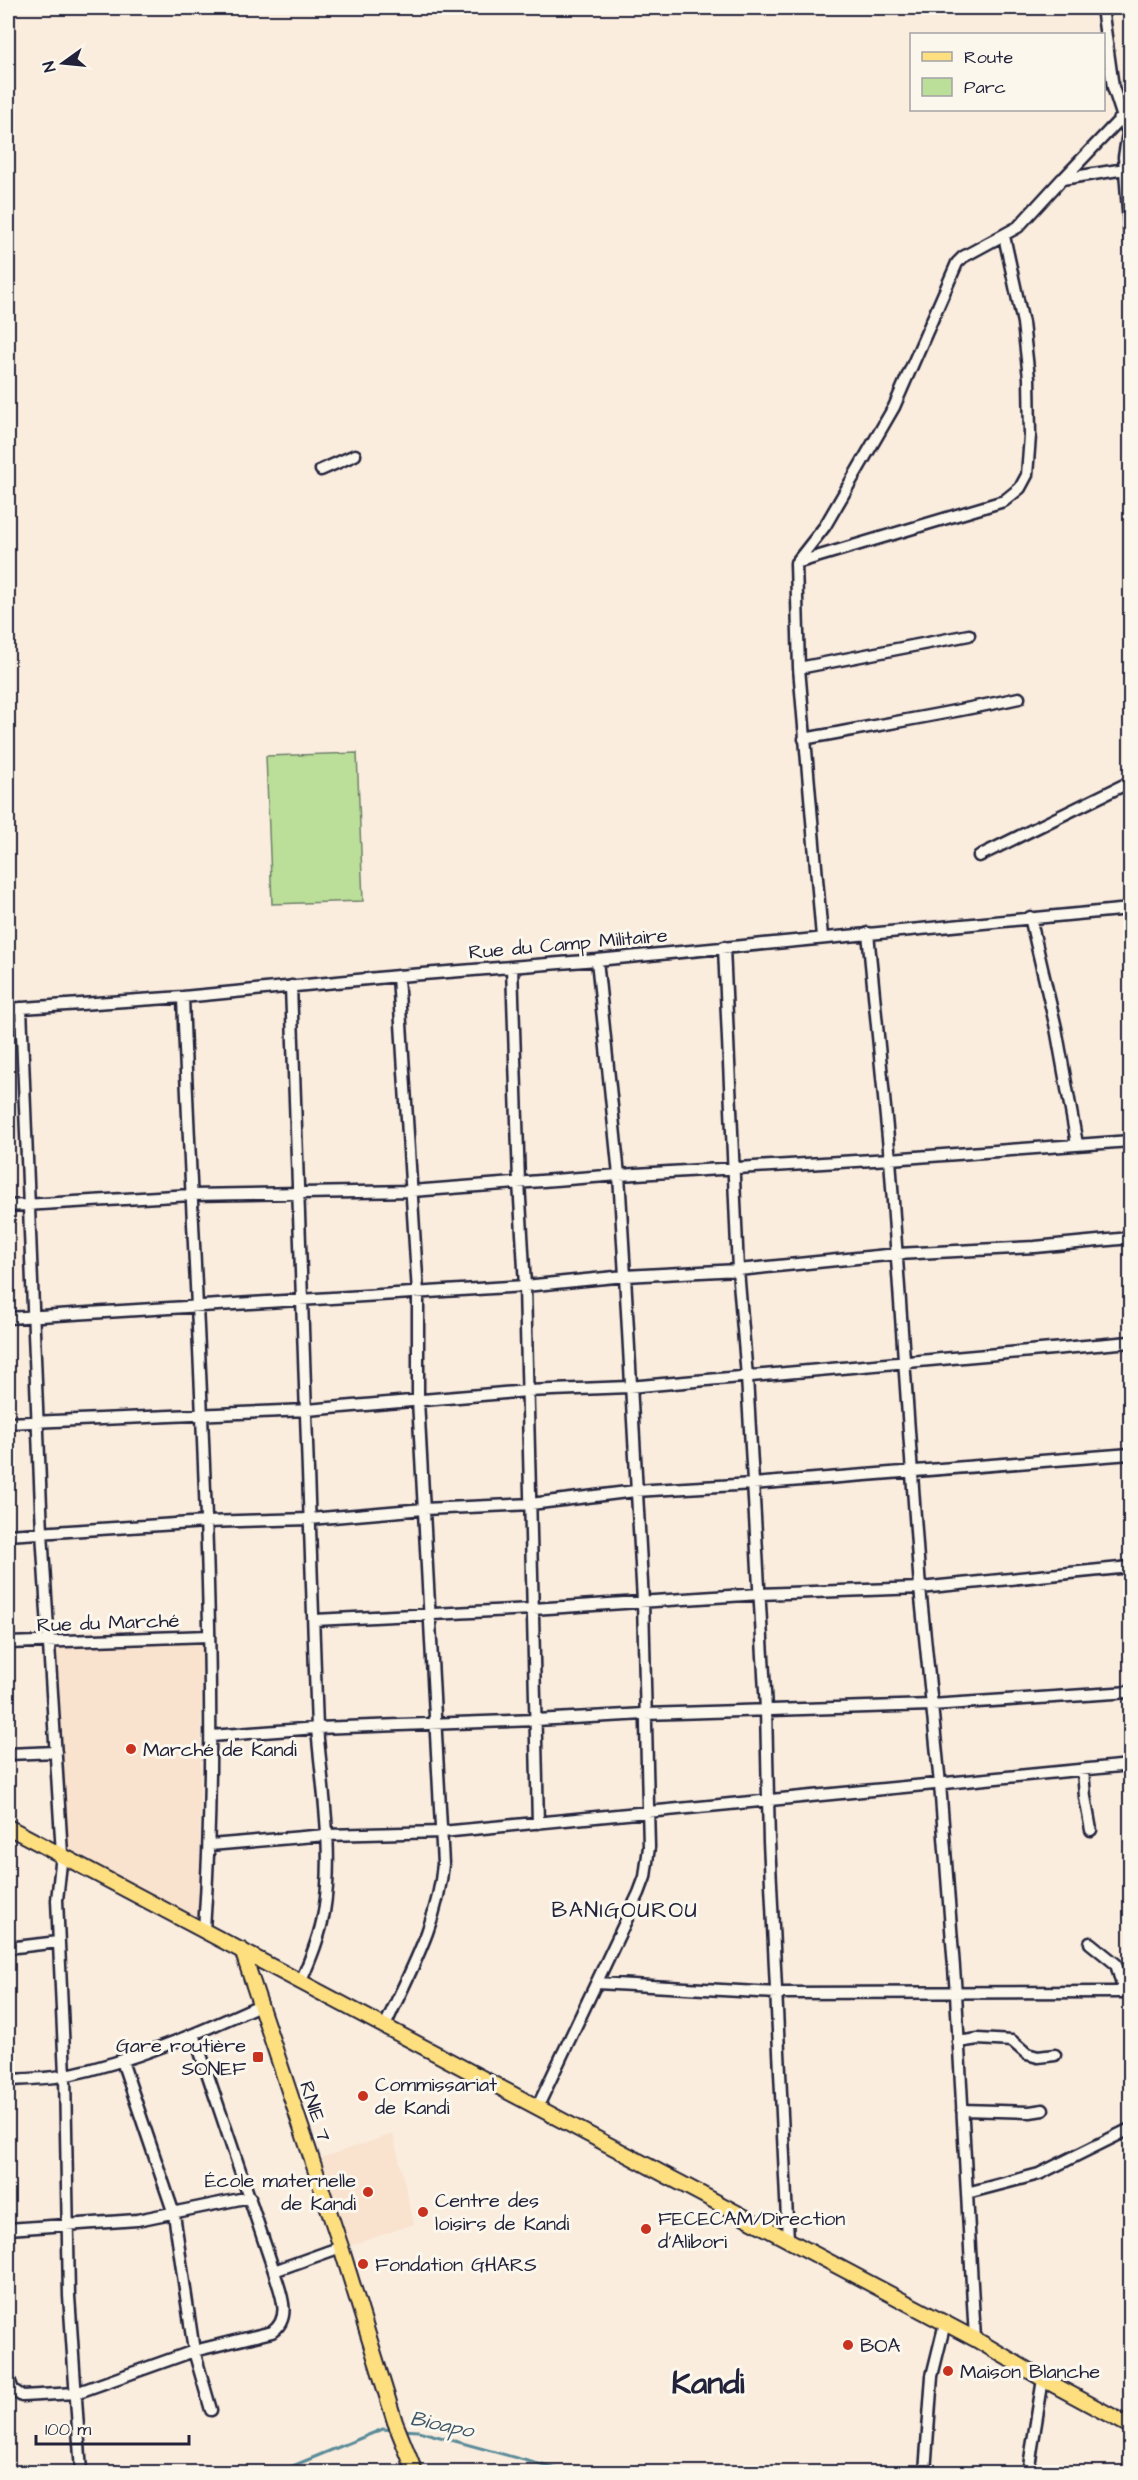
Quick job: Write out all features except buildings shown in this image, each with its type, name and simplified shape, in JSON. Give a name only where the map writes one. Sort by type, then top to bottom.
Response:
[{"type":"main road","points":[[8,1827],[975,2339],[1043,2379],[1131,2426]]},
{"type":"main road","name":"RNIE 7","points":[[242,1950],[341,2247],[396,2422],[415,2472]]},
{"type":"street","points":[[1102,8],[1113,87],[1129,133],[1124,157],[1131,238]]},
{"type":"street","points":[[822,937],[799,668],[796,563],[807,546],[825,526],[894,407],[957,263],[963,257],[1018,227],[1123,117]]},
{"type":"street","points":[[1062,179],[1125,169]]},
{"type":"street","points":[[796,563],[1004,501],[1020,488],[1027,475],[1030,436],[1029,378],[1023,323],[1004,236]]},
{"type":"street","points":[[321,470],[355,455]]},
{"type":"street","points":[[799,668],[969,635]]},
{"type":"street","points":[[804,739],[942,715],[1019,698]]},
{"type":"street","points":[[979,856],[1131,782]]},
{"type":"street","name":"Rue du Camp Militaire","points":[[8,1009],[183,997],[1131,909]]},
{"type":"street","points":[[1030,917],[1056,1028],[1077,1144]]},
{"type":"street","points":[[868,933],[890,1159],[920,1588],[940,1785],[956,1994],[975,2339]]},
{"type":"street","points":[[724,947],[738,1270],[747,1377],[766,1709],[768,1799],[789,2240]]},
{"type":"street","points":[[537,2108],[645,1877],[649,1846],[643,1601],[629,1388],[625,1276],[618,1175],[597,960]]},
{"type":"street","points":[[512,967],[525,1286],[538,1823]]},
{"type":"street","points":[[385,2026],[425,1942],[438,1901],[443,1864],[431,1615],[417,1400],[418,1293],[398,976]]},
{"type":"street","points":[[291,986],[317,1728],[326,1835],[324,1909],[320,1933],[302,1981]]},
{"type":"street","points":[[183,997],[203,1415],[209,1636],[210,1845],[204,1930]]},
{"type":"street","points":[[21,1008],[27,1205],[39,1422],[42,1532],[62,1854],[57,1900],[58,1942],[65,2075],[69,2296],[81,2472]]},
{"type":"street","points":[[8,1206],[191,1195],[298,1195],[412,1191],[1131,1141]]},
{"type":"street","points":[[8,1318],[525,1286],[625,1276],[738,1270],[897,1254],[1035,1247],[1131,1238]]},
{"type":"street","points":[[8,1424],[307,1410],[527,1391],[629,1388],[1131,1342]]},
{"type":"street","points":[[8,1535],[206,1522],[309,1519],[424,1509],[531,1504],[635,1491],[1131,1454]]},
{"type":"street","points":[[315,1620],[760,1594],[920,1588],[1131,1567]]},
{"type":"street","name":"Rue du Marché","points":[[8,1643],[209,1636]]},
{"type":"street","points":[[211,1736],[317,1728],[766,1709],[931,1705],[1131,1692]]},
{"type":"street","points":[[8,1754],[56,1752]]},
{"type":"street","points":[[210,1845],[326,1835],[442,1832],[1131,1765]]},
{"type":"street","points":[[1083,1770],[1091,1830]]},
{"type":"street","points":[[8,1948],[58,1942]]},
{"type":"street","points":[[597,1983],[777,1993],[1127,1992],[1116,1964],[1090,1943]]},
{"type":"street","points":[[8,2080],[65,2075],[122,2061],[194,2034],[260,2005]]},
{"type":"street","points":[[8,2377],[14,2390],[22,2396],[76,2392],[194,2351],[272,2332],[284,2316],[274,2271],[194,2034]]},
{"type":"street","points":[[958,2042],[978,2039],[1012,2042],[1027,2054],[1038,2057],[1055,2055]]},
{"type":"street","points":[[122,2061],[174,2214],[194,2351],[211,2410]]},
{"type":"street","points":[[962,2110],[1030,2112],[1042,2110]]},
{"type":"street","points":[[967,2193],[1039,2174],[1131,2129]]},
{"type":"street","points":[[8,2229],[67,2226],[174,2214],[250,2197]]},
{"type":"street","points":[[274,2271],[341,2247]]},
{"type":"street","points":[[925,2472],[932,2376],[945,2323]]},
{"type":"street","points":[[1028,2472],[1043,2379]]},
{"type":"shaded area","name":"Marché de Kandi","points":[[202,1641],[199,1918],[66,1850],[55,1648]]},
{"type":"shaded area","name":"École maternelle de Kandi","points":[[393,2134],[414,2224],[349,2246],[318,2159]]},
{"type":"green space","points":[[357,753],[363,901],[272,904],[266,756]]},
{"type":"waterway","name":"Bioapo","points":[[278,2472],[383,2429],[392,2430]]},
{"type":"waterway","name":"Bioapo","points":[[402,2430],[418,2431],[568,2472]]},
{"type":"place","name":"Marché de Kandi","points":[[131,1749]]},
{"type":"place","name":"Gare routière SONEF","points":[[258,2057]]},
{"type":"place","name":"Commissariat de Kandi","points":[[363,2096]]},
{"type":"place","name":"École maternelle de Kandi","points":[[368,2192]]},
{"type":"place","name":"Centre des loisirs de Kandi","points":[[423,2212]]},
{"type":"place","name":"FECECAM/Direction d'Alibori","points":[[646,2229]]},
{"type":"place","name":"Fondation GHARS","points":[[363,2264]]},
{"type":"place","name":"BOA","points":[[848,2345]]},
{"type":"place","name":"Maison Blanche","points":[[948,2371]]},
{"type":"district","name":"BANIGOUROU","points":[[625,1909]]},
{"type":"district","name":"Kandi","points":[[708,2382]]}]
